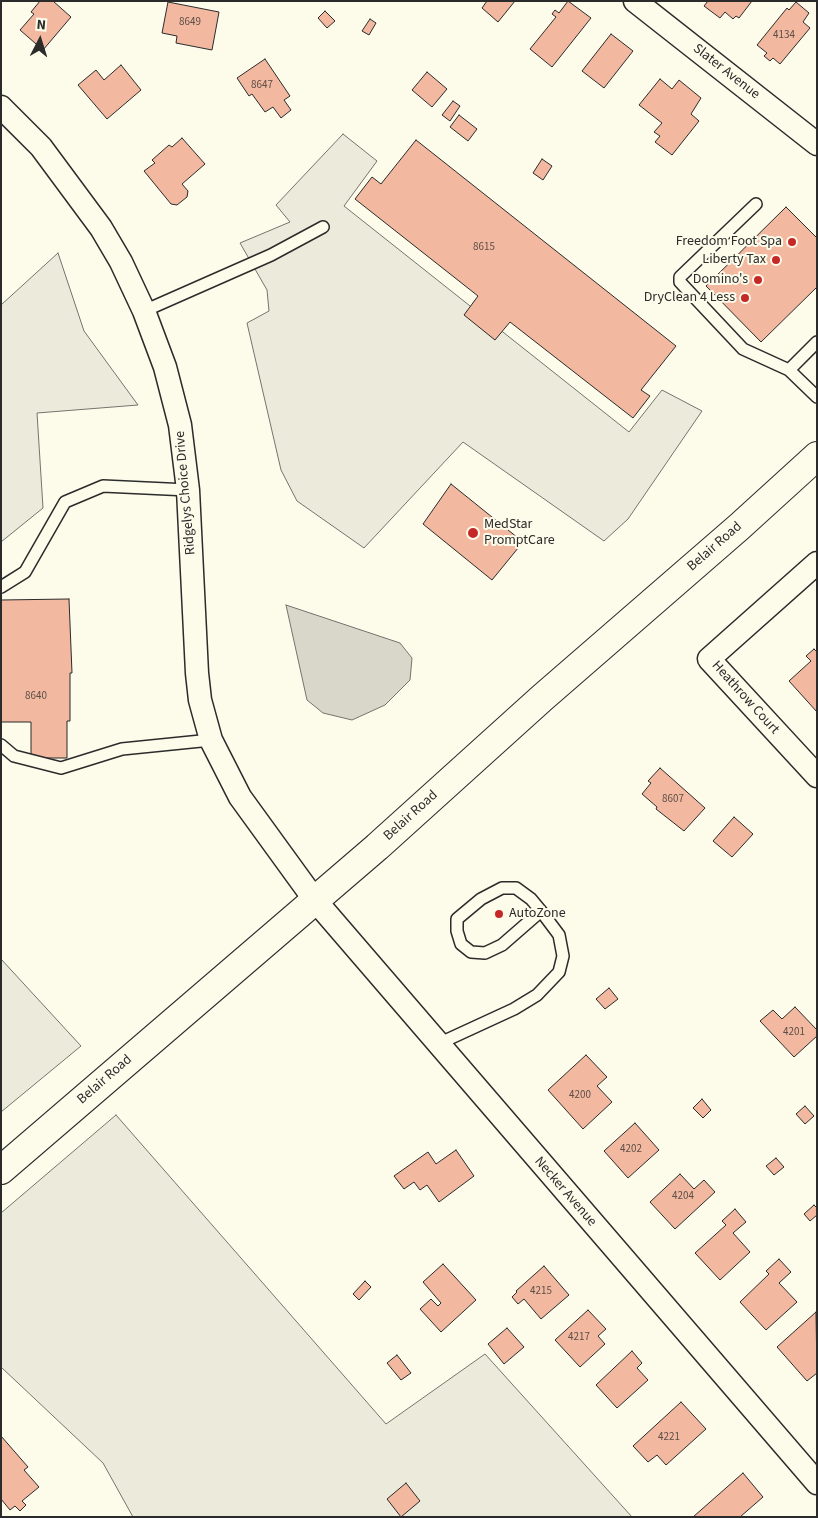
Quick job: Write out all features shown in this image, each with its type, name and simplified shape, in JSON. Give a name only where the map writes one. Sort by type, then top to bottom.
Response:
[{"type":"highway","name":"Belair Road","points":[[1,1170],[314,899],[377,847],[542,698],[739,527],[817,456]]},
{"type":"street","name":"Slater Avenue","points":[[635,1],[817,144]]},
{"type":"street","name":"Ridgelys Choice Drive","points":[[1,107],[40,147],[74,190],[121,262],[144,311],[165,367],[180,425],[188,490],[197,673],[200,700],[211,740],[240,797],[314,899]]},
{"type":"street","name":"Heathrow Court","points":[[817,563],[709,659],[817,776]]},
{"type":"street","name":"Necker Avenue","points":[[314,899],[817,1483]]},
{"type":"lane","points":[[756,204],[680,277],[680,282],[743,349],[789,370],[817,397]]},
{"type":"lane","points":[[144,311],[270,254],[323,227]]},
{"type":"lane","points":[[789,370],[817,342]]},
{"type":"lane","points":[[1,587],[25,572],[65,502],[103,486],[188,490]]},
{"type":"lane","points":[[1,745],[14,756],[61,768],[122,749],[211,740]]},
{"type":"lane","points":[[438,1044],[514,1009],[537,995],[559,972],[563,956],[559,935],[541,911],[531,899],[516,888],[502,888],[480,899],[457,918],[456,931],[461,944],[471,952],[485,953],[502,945],[541,911]]},
{"type":"shaded area","points":[[343,134],[377,161],[344,206],[629,432],[662,390],[702,411],[628,519],[604,541],[463,442],[364,548],[297,501],[281,470],[247,323],[269,311],[267,290],[240,243],[290,222],[276,205]]},
{"type":"shaded area","points":[[58,253],[84,331],[138,405],[37,413],[43,508],[1,542],[1,305]]},
{"type":"shaded area","points":[[286,605],[400,643],[412,658],[410,680],[385,705],[352,720],[323,713],[307,700]]},
{"type":"shaded area","points":[[1,959],[81,1046],[1,1112]]},
{"type":"shaded area","points":[[116,1115],[386,1424],[485,1354],[632,1517],[133,1517],[103,1463],[1,1367],[1,1213]]},
{"type":"building","points":[[40,1],[53,1],[71,17],[43,50],[20,30],[34,14],[31,12]]},
{"type":"building","points":[[487,1],[515,1],[498,22],[482,8]]},
{"type":"building","points":[[568,1],[591,18],[552,67],[530,49],[556,17],[552,14],[555,10],[559,13]]},
{"type":"building","points":[[708,1],[752,1],[739,18],[736,16],[733,19],[725,12],[720,18],[704,6]]},
{"type":"building","points":[[168,2],[219,12],[212,50],[176,43],[177,36],[162,33]]},
{"type":"building","points":[[796,2],[809,13],[803,22],[810,28],[780,64],[773,58],[770,61],[764,56],[767,53],[757,45],[787,8],[789,10]]},
{"type":"building","points":[[325,11],[335,21],[327,28],[318,18]]},
{"type":"building","points":[[370,19],[376,23],[369,35],[362,31]]},
{"type":"building","points":[[611,34],[633,51],[604,88],[582,71]]},
{"type":"building","points":[[265,59],[290,96],[284,100],[291,110],[281,118],[273,107],[265,112],[252,94],[249,96],[237,78]]},
{"type":"building","points":[[121,65],[141,90],[107,119],[78,85],[96,70],[104,80]]},
{"type":"building","points":[[427,72],[447,89],[432,107],[412,90]]},
{"type":"building","points":[[660,79],[672,89],[679,80],[701,98],[691,114],[699,121],[672,155],[655,142],[660,136],[654,132],[662,123],[639,105]]},
{"type":"building","points":[[453,101],[460,106],[450,121],[442,115]]},
{"type":"building","points":[[459,115],[477,129],[468,141],[450,127]]},
{"type":"building","points":[[182,138],[205,164],[182,184],[188,191],[187,197],[177,205],[171,204],[144,171],[155,163],[152,160],[169,145],[172,147]]},
{"type":"building","points":[[416,140],[676,346],[641,390],[650,396],[633,418],[510,322],[495,340],[464,315],[478,296],[355,199],[372,177],[381,184]]},
{"type":"building","points":[[542,159],[552,166],[543,180],[533,173]]},
{"type":"building","points":[[786,207],[817,238],[817,287],[761,342],[706,286]]},
{"type":"building","name":"MedStar PromptCare","points":[[451,484],[523,542],[492,580],[423,524]]},
{"type":"building","points":[[69,599],[72,673],[70,673],[70,721],[67,721],[67,758],[31,758],[31,722],[1,722],[1,600]]},
{"type":"building","points":[[814,649],[817,652],[817,712],[789,681],[811,661],[806,656]]},
{"type":"building","points":[[660,768],[705,808],[684,831],[656,809],[657,807],[642,794],[651,783],[648,781]]},
{"type":"building","points":[[734,817],[753,834],[732,857],[713,841]]},
{"type":"building","points":[[609,988],[618,999],[605,1009],[596,999]]},
{"type":"building","points":[[795,1007],[817,1030],[817,1036],[794,1057],[760,1021],[773,1010],[782,1019]]},
{"type":"building","points":[[586,1055],[607,1077],[597,1086],[612,1102],[583,1129],[548,1090]]},
{"type":"building","points":[[702,1099],[711,1110],[703,1118],[693,1108]]},
{"type":"building","points":[[805,1106],[814,1116],[805,1124],[796,1114]]},
{"type":"building","points":[[635,1123],[659,1150],[628,1178],[604,1151]]},
{"type":"building","points":[[456,1150],[474,1176],[439,1202],[427,1185],[420,1190],[414,1182],[404,1189],[394,1176],[428,1152],[436,1164]]},
{"type":"building","points":[[776,1158],[784,1167],[774,1175],[766,1166]]},
{"type":"building","points":[[680,1174],[694,1189],[704,1180],[715,1192],[675,1229],[650,1202]]},
{"type":"building","points":[[814,1205],[817,1208],[817,1215],[810,1221],[804,1214]]},
{"type":"building","points":[[735,1209],[746,1222],[733,1233],[750,1252],[720,1280],[695,1253],[726,1225],[722,1221]]},
{"type":"building","points":[[779,1259],[791,1272],[779,1283],[797,1302],[766,1330],[740,1302],[769,1274],[766,1271]]},
{"type":"building","points":[[443,1264],[476,1300],[441,1332],[420,1309],[431,1299],[438,1306],[441,1303],[423,1282]]},
{"type":"building","points":[[544,1266],[569,1295],[541,1319],[524,1299],[518,1304],[512,1297],[516,1291]]},
{"type":"building","points":[[365,1281],[371,1287],[359,1300],[353,1294]]},
{"type":"building","points":[[588,1310],[606,1329],[598,1336],[605,1344],[580,1367],[555,1340]]},
{"type":"building","points":[[816,1312],[817,1373],[807,1381],[777,1347]]},
{"type":"building","points":[[507,1328],[524,1347],[504,1364],[488,1344]]},
{"type":"building","points":[[632,1351],[642,1363],[637,1368],[648,1380],[617,1408],[596,1385]]},
{"type":"building","points":[[397,1355],[411,1373],[401,1380],[387,1363]]},
{"type":"building","points":[[681,1402],[706,1429],[666,1465],[657,1455],[648,1462],[633,1446]]},
{"type":"building","points":[[1,1436],[28,1467],[24,1470],[39,1487],[22,1501],[26,1505],[20,1511],[15,1506],[10,1510],[1,1499]]},
{"type":"building","points":[[743,1473],[763,1497],[740,1517],[693,1517]]},
{"type":"building","points":[[406,1483],[420,1501],[401,1517],[387,1499]]},
{"type":"place","name":"Freedom Foot Spa","points":[[792,242]]},
{"type":"place","name":"Liberty Tax","points":[[776,260]]},
{"type":"place","name":"Domino's","points":[[758,280]]},
{"type":"place","name":"DryClean 4 Less","points":[[745,298]]},
{"type":"place","name":"MedStar PromptCare","points":[[473,533]]},
{"type":"place","name":"AutoZone","points":[[499,914]]}]
